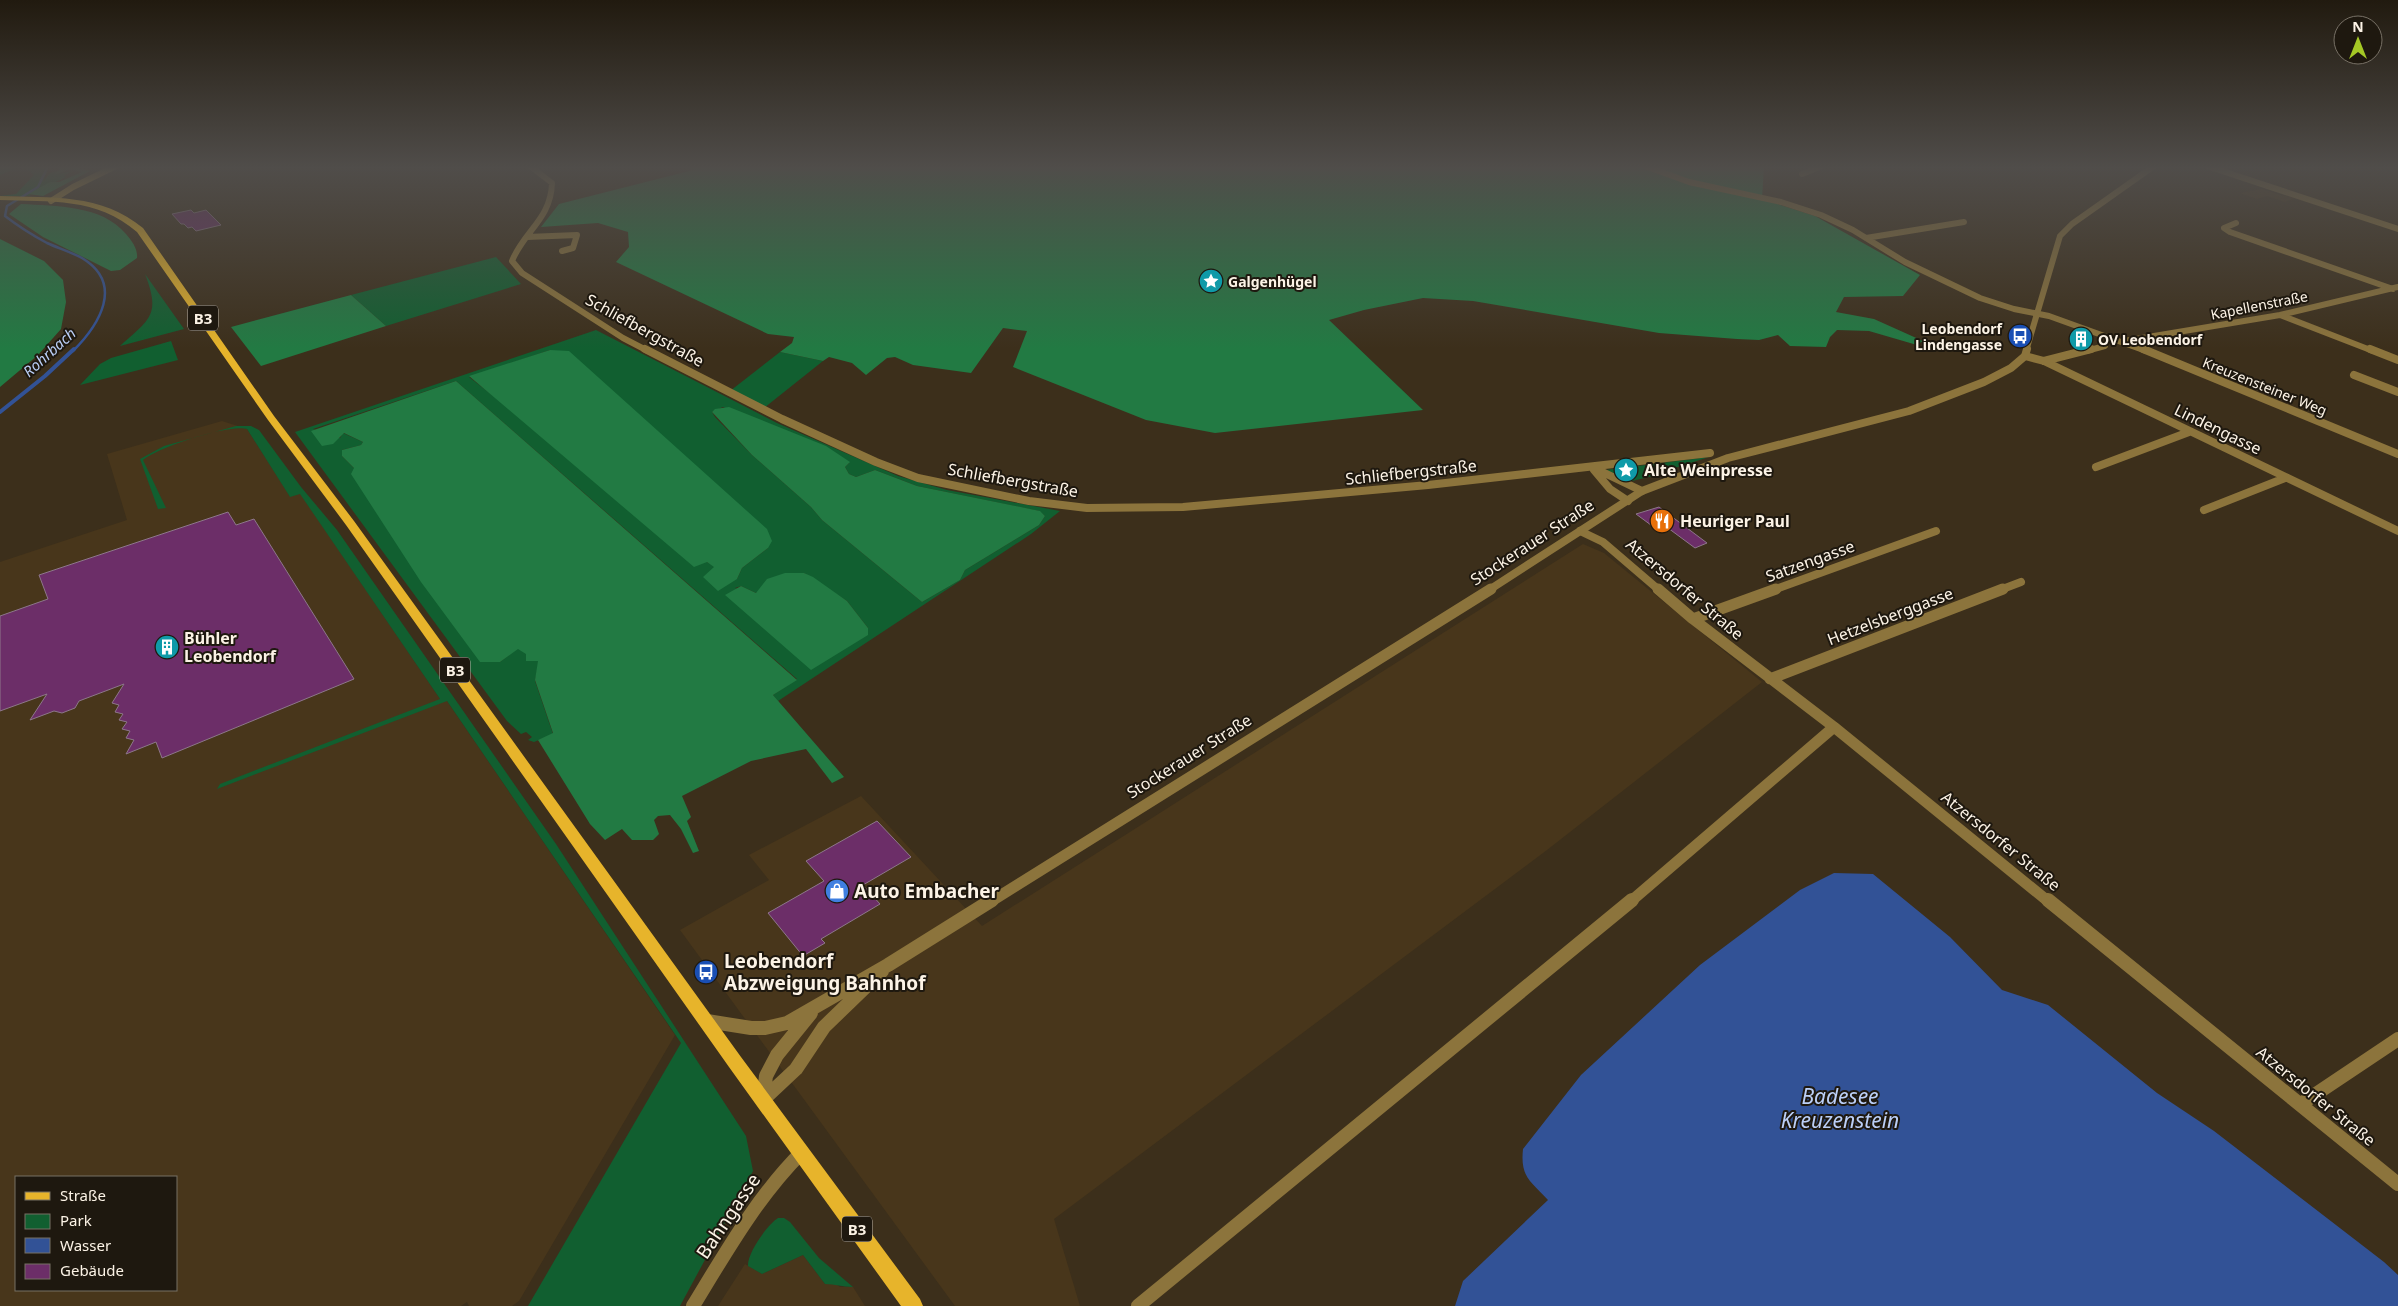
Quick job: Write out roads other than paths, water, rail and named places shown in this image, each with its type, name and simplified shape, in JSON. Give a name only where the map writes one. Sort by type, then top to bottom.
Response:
[{"type":"main road","name":"B3","points":[[137,227],[271,418],[356,531],[763,1100],[913,1306]]},
{"type":"street","name":"Schliefbergstraße","points":[[535,227],[514,256],[512,261],[515,266],[532,280],[623,338],[782,419],[876,462],[918,478],[1029,501],[1067,507],[1183,507],[1428,486],[1710,453]]},
{"type":"street","name":"Kreuzensteiner Weg","points":[[1844,227],[1905,262],[1958,288],[2000,305],[2037,314],[2123,341],[2398,454]]},
{"type":"street","points":[[1866,238],[1934,227]]},
{"type":"street","points":[[2025,356],[2053,255],[2060,236],[2069,227]]},
{"type":"street","points":[[2227,227],[2224,228],[2230,232],[2396,288]]},
{"type":"street","points":[[527,237],[577,235],[573,248],[562,251]]},
{"type":"street","name":"Kapellenstraße","points":[[2123,341],[2280,315],[2396,288]]},
{"type":"street","points":[[2280,315],[2398,360]]},
{"type":"street","points":[[2044,361],[2105,346]]},
{"type":"street","name":"Stockerauer Straße","points":[[707,1022],[749,1029],[766,1028],[781,1024],[814,1010],[846,987],[888,965],[1454,613],[1642,491],[1674,477],[1728,458],[1869,422],[1938,401],[1984,382],[2011,368],[2025,356]]},
{"type":"street","name":"Lindengasse","points":[[2025,356],[2044,361],[2398,531]]},
{"type":"street","points":[[2354,375],[2398,392]]},
{"type":"street","points":[[2096,468],[2189,432]]},
{"type":"street","points":[[1592,467],[1642,491]]},
{"type":"street","points":[[1592,467],[1610,489],[1628,501]]},
{"type":"street","points":[[2204,510],[2285,478]]},
{"type":"street","name":"Atzersdorfer Straße","points":[[1580,531],[1603,542],[1693,619],[1834,728],[2398,1184]]},
{"type":"street","name":"Satzengasse","points":[[1693,619],[1936,531]]},
{"type":"street","name":"Hetzelsberggasse","points":[[1770,679],[2020,582]]},
{"type":"street","points":[[1138,1306],[1658,878],[1834,728]]},
{"type":"street","name":"Stockerauer Straße","points":[[763,1100],[796,1069],[824,1027],[888,965]]},
{"type":"street","name":"Stockerauer Straße","points":[[763,1100],[766,1076],[777,1055],[814,1010]]},
{"type":"street","points":[[2301,1104],[2398,1039]]},
{"type":"street","name":"Bahngasse","points":[[694,1306],[753,1209],[778,1176],[802,1152]]},
{"type":"water","name":"Badesee Kreuzenstein","points":[[1834,873],[1873,874],[1950,937],[2002,990],[2048,1005],[2157,1093],[2214,1131],[2384,1262],[2398,1275],[2398,1306],[1455,1306],[1463,1281],[1548,1200],[1525,1173],[1523,1149],[1581,1075],[1700,965],[1800,890]]},
{"type":"waterway","name":"Rohrbach","points":[[21,227],[47,243],[82,258],[95,268],[102,280],[105,292],[99,317],[83,341],[73,351]]},
{"type":"waterway","name":"Rohrbach","points":[[0,412],[45,376],[74,349]]},
{"type":"place","name":"Galgenhügel","points":[[1211,281]]},
{"type":"place","name":"Leobendorf Lindengasse","points":[[2020,336]]},
{"type":"place","name":"OV Leobendorf","points":[[2081,339]]},
{"type":"place","name":"Alte Weinpresse","points":[[1626,470]]},
{"type":"place","name":"Heuriger Paul","points":[[1662,521]]},
{"type":"place","name":"Bühler Leobendorf","points":[[167,647]]},
{"type":"place","name":"Auto Embacher","points":[[837,891]]},
{"type":"place","name":"Leobendorf Abzweigung Bahnhof","points":[[706,972]]}]
